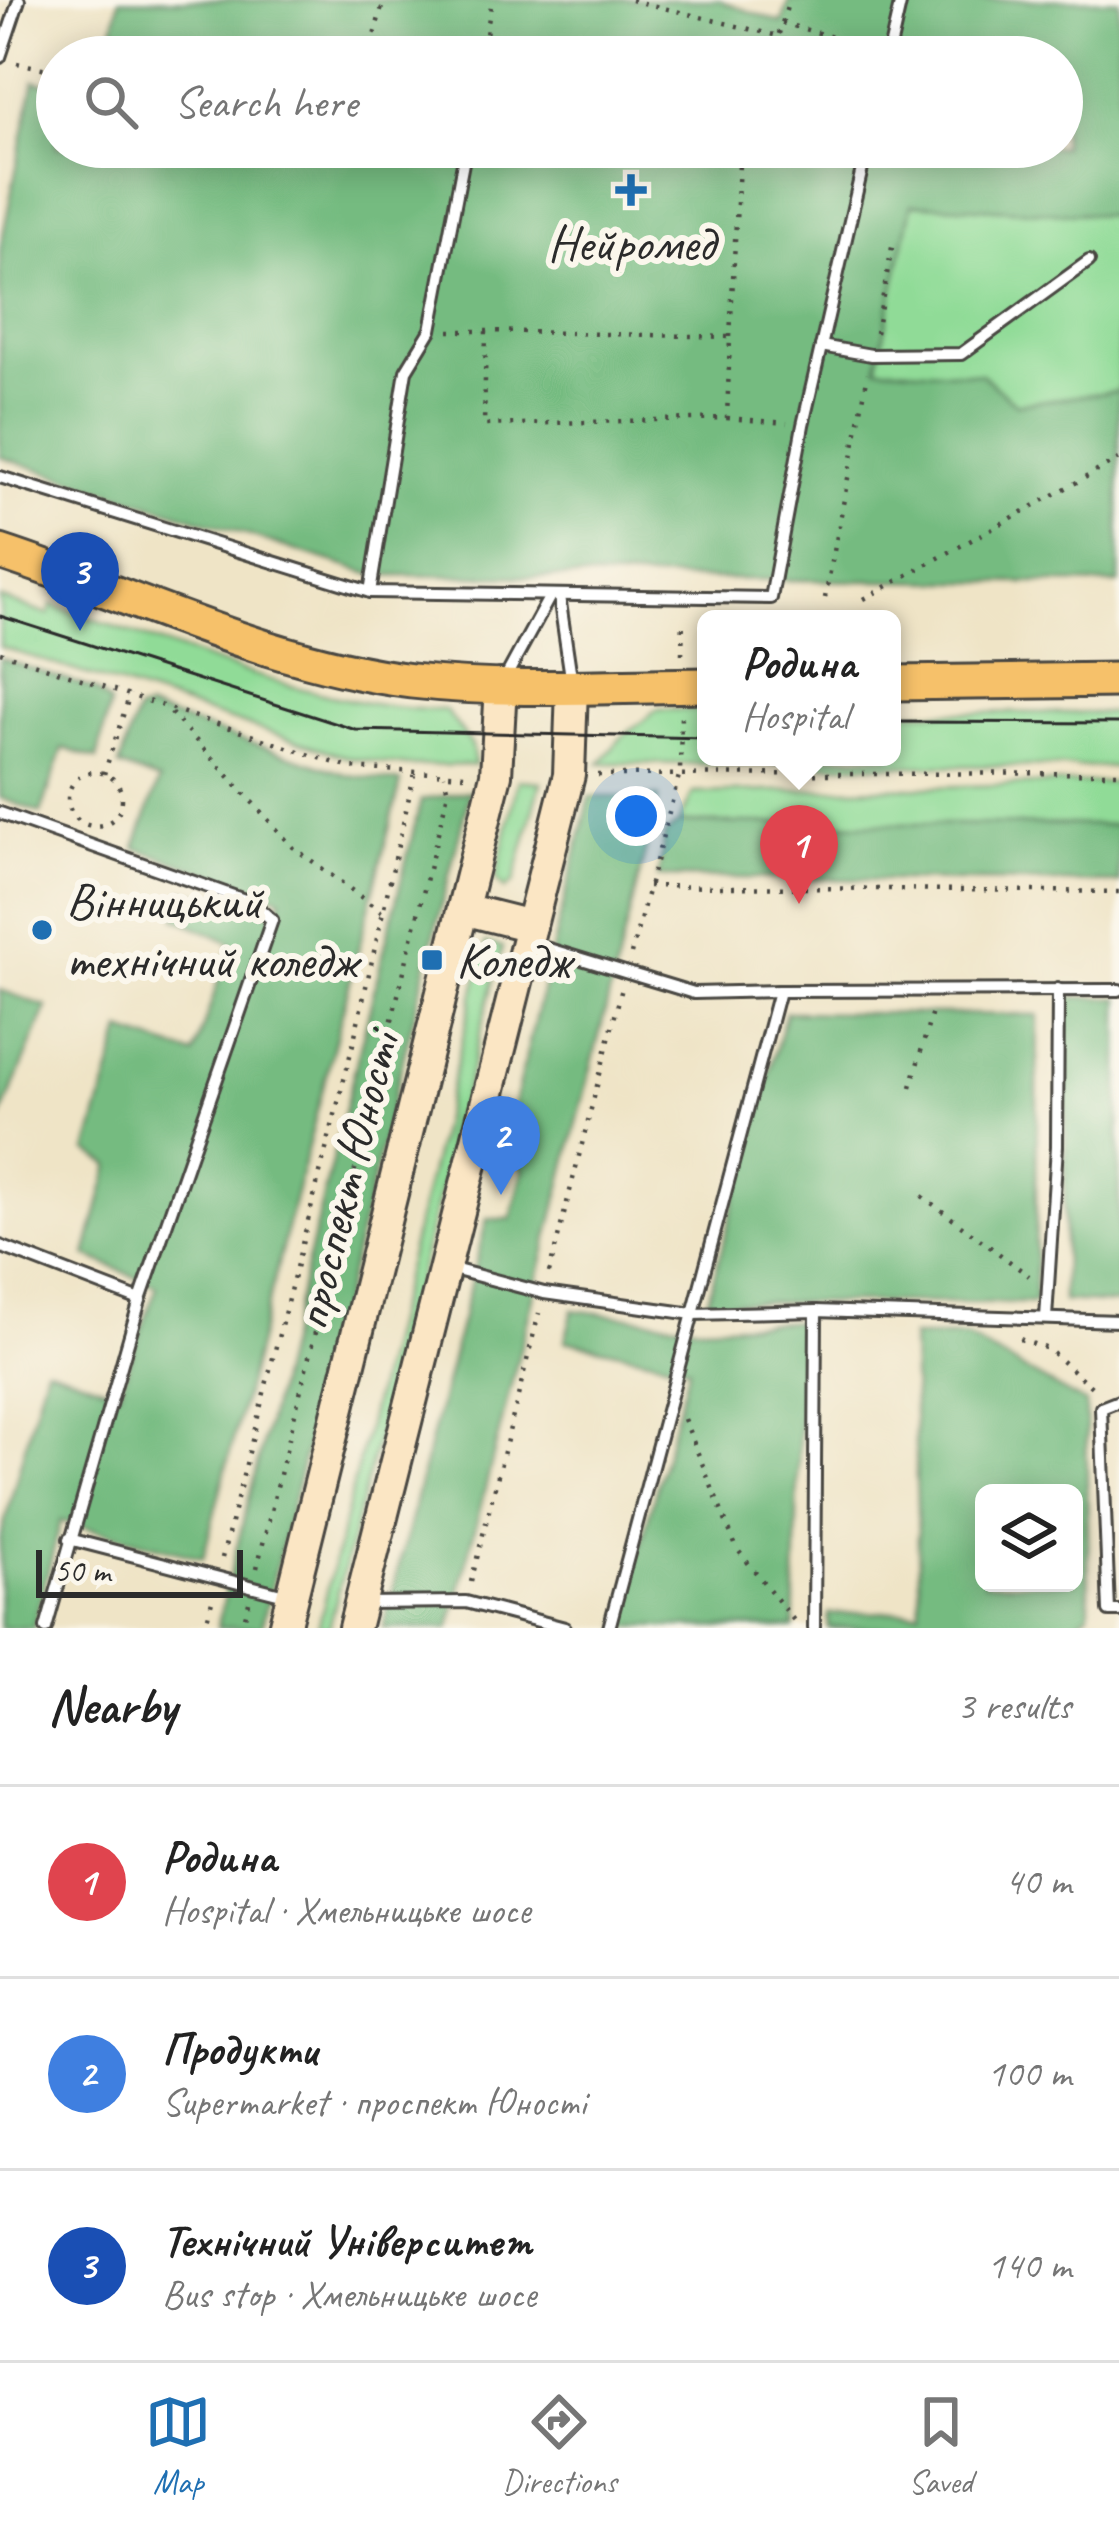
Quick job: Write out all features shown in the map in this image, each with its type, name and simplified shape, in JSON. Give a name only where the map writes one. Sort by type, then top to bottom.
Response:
[{"type":"main road","points":[[0,552],[291,656],[410,680],[572,687],[697,685]]},
{"type":"main road","points":[[901,683],[1119,680]]},
{"type":"main road","name":"проспект Юності","points":[[284,1628],[496,776],[501,685]]},
{"type":"main road","points":[[357,1616],[569,775],[572,687]]},
{"type":"main road","points":[[463,909],[529,934]]},
{"type":"lane","points":[[0,59],[19,0]]},
{"type":"lane","points":[[893,36],[902,0]]},
{"type":"lane","points":[[370,592],[406,371],[431,330],[462,168]]},
{"type":"lane","points":[[0,477],[370,592],[771,598],[803,425],[862,168]]},
{"type":"lane","points":[[821,346],[872,355],[962,354],[1089,261]]},
{"type":"lane","points":[[501,685],[554,596]]},
{"type":"lane","points":[[554,596],[572,687]]},
{"type":"lane","points":[[0,814],[253,904],[272,920],[140,1300],[46,1628]]},
{"type":"lane","points":[[529,934],[625,976],[694,992],[1119,990]]},
{"type":"lane","points":[[1046,1318],[1057,1145],[1058,989]]},
{"type":"lane","points":[[609,1628],[779,991]]},
{"type":"lane","points":[[0,1246],[140,1300]]},
{"type":"lane","points":[[445,1267],[544,1294],[693,1314],[816,1311],[1119,1321]]},
{"type":"lane","points":[[814,1628],[816,1311]]},
{"type":"lane","points":[[1113,1401],[1101,1408],[1109,1611],[1119,1611]]},
{"type":"lane","points":[[70,1539],[292,1597]]},
{"type":"lane","points":[[357,1616],[466,1602],[565,1628]]},
{"type":"path","points":[[374,36],[384,0]]},
{"type":"path","points":[[486,36],[492,0]]},
{"type":"path","points":[[631,0],[778,36],[789,0]]},
{"type":"path","points":[[782,23],[825,36]]},
{"type":"path","points":[[0,59],[36,66]]},
{"type":"path","points":[[727,418],[739,168]]},
{"type":"path","points":[[825,598],[893,242]]},
{"type":"path","points":[[431,330],[730,337]]},
{"type":"path","points":[[485,331],[484,425],[727,418],[803,425]]},
{"type":"path","points":[[864,599],[1119,459]]},
{"type":"path","points":[[0,652],[350,768],[472,776]]},
{"type":"path","points":[[104,774],[130,694]]},
{"type":"path","points":[[167,709],[293,848],[385,914]]},
{"type":"path","points":[[466,1602],[680,772]]},
{"type":"path","points":[[598,775],[1119,772]]},
{"type":"path","points":[[85,774],[104,774],[118,785],[119,812],[105,824],[86,825],[68,804],[71,786],[85,774]]},
{"type":"path","points":[[205,1628],[385,914],[414,775]]},
{"type":"path","points":[[242,1628],[448,792],[444,775]]},
{"type":"path","points":[[648,886],[1119,892]]},
{"type":"path","points":[[911,1087],[938,990]]},
{"type":"path","points":[[922,1196],[1048,1290]]},
{"type":"path","points":[[1009,1335],[1048,1349],[1113,1401]]},
{"type":"path","points":[[672,1392],[737,1549],[800,1628]]},
{"type":"green space","points":[[119,0],[718,0],[782,23],[789,0],[1119,0],[1119,216],[912,204],[877,367],[981,374],[1016,404],[1119,391],[1119,584],[373,575],[0,457],[0,250],[34,81],[36,168],[1083,168],[1083,36],[145,36],[113,29]]},
{"type":"green space","points":[[912,204],[1119,216],[1119,391],[1016,404],[981,374],[877,368]]},
{"type":"green space","points":[[0,598],[48,615],[52,605],[296,687],[396,707],[445,710],[472,745],[475,765],[407,766],[350,758],[0,647]]},
{"type":"green space","points":[[0,658],[94,689],[110,704],[97,759],[63,748],[41,813],[0,798]]},
{"type":"green space","points":[[148,709],[348,775],[401,782],[203,1558],[61,1521],[33,1628],[0,1628],[0,1540],[46,1367],[119,1392],[157,1286],[86,1256],[110,1165],[87,1151],[122,1031],[194,1055],[231,943],[176,918],[183,890],[277,915],[282,898],[135,848],[159,781],[119,766],[137,712]]},
{"type":"green space","points":[[657,710],[697,710],[697,764],[600,763],[622,737]]},
{"type":"green space","points":[[901,712],[1119,713],[1119,767],[901,765]]},
{"type":"green space","points":[[518,780],[541,782],[514,882],[505,889],[496,879]]},
{"type":"green space","points":[[1119,782],[1119,825],[679,823],[693,793]]},
{"type":"green space","points":[[470,791],[261,1628],[217,1628],[421,800]]},
{"type":"green space","points":[[590,797],[659,797],[450,1628],[383,1628],[487,1219],[511,1219],[523,1171],[505,1140]]},
{"type":"green space","points":[[679,823],[1119,825],[1119,883],[658,877],[665,834]]},
{"type":"green space","points":[[486,943],[502,947],[329,1628],[318,1628]]},
{"type":"green space","points":[[0,990],[47,1007],[0,1120]]},
{"type":"green space","points":[[1067,997],[1119,998],[1119,1304],[1063,1301]]},
{"type":"green space","points":[[786,1012],[1038,1015],[1035,1303],[707,1302]]},
{"type":"green space","points":[[573,1310],[702,1326],[802,1321],[794,1628],[619,1626],[689,1367],[565,1340]]},
{"type":"green space","points":[[912,1337],[965,1337],[1086,1404],[1089,1613],[1070,1628],[828,1628],[828,1614],[920,1611]]},
{"type":"tram line","points":[[0,616],[356,730],[697,738]]},
{"type":"tram line","points":[[901,722],[1119,723]]},
{"type":"place","name":"Нейромед","points":[[631,190]]},
{"type":"place","name":"Технічний Університет","points":[[80,631]]},
{"type":"place","name":"Родина","points":[[799,904]]},
{"type":"place","name":"Вінницький технічний коледж","points":[[42,930]]},
{"type":"place","name":"Коледж","points":[[432,960]]},
{"type":"place","name":"Продукти","points":[[501,1195]]}]
